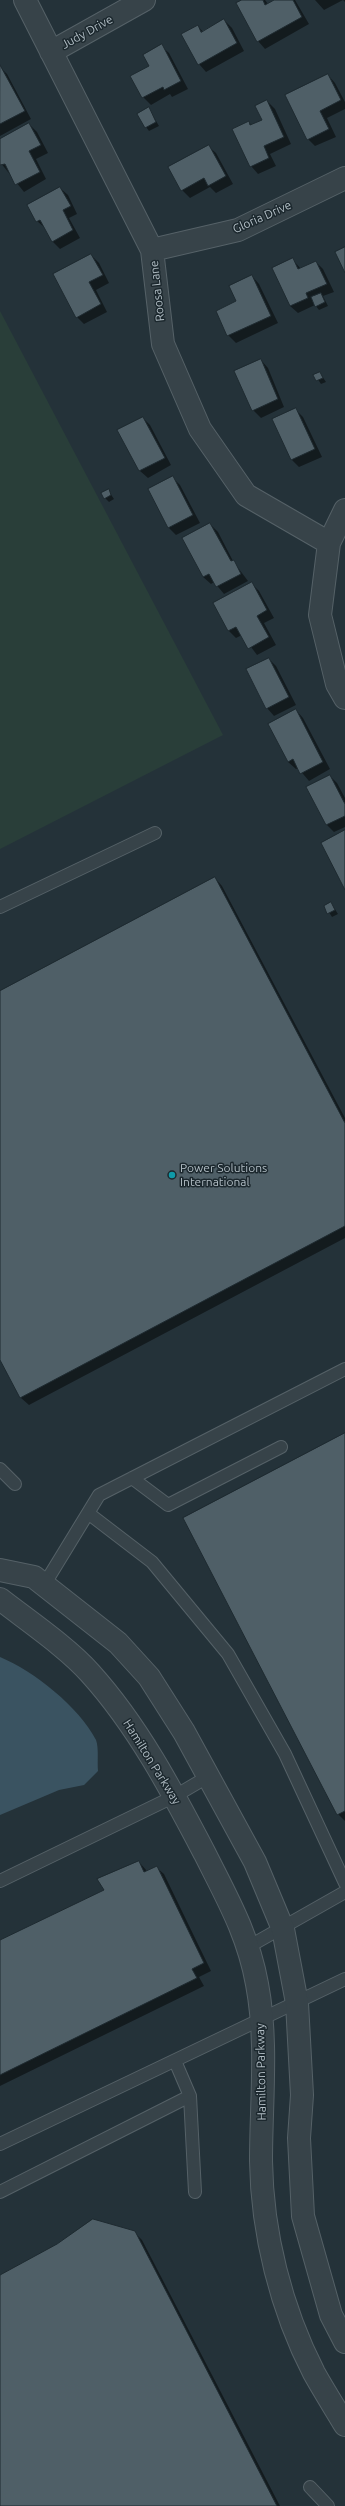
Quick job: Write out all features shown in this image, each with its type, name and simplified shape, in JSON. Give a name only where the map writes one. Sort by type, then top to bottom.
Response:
[{"type":"street","name":"Roosa Lane","points":[[25,0],[152,250],[163,344],[200,429],[246,495],[329,543]]},
{"type":"street","name":"Judy Drive","points":[[51,52],[144,0]]},
{"type":"street","name":"Gloria Drive","points":[[152,250],[238,230],[345,178]]},
{"type":"street","points":[[345,510],[329,543],[320,615],[337,684],[345,698]]},
{"type":"street","points":[[0,1570],[34,1577],[118,1643],[149,1677],[209,1776],[255,1862],[283,1929],[297,2003],[302,2095],[299,2138],[303,2216],[331,2315],[345,2342]]},
{"type":"street","name":"Hamilton Parkway","points":[[0,1599],[89,1672],[131,1725],[175,1796],[244,1934],[257,1985],[263,2049],[261,2163],[266,2215],[274,2266],[293,2325],[314,2372],[345,2425]]},
{"type":"lane","points":[[0,907],[155,834]]},
{"type":"lane","points":[[44,1585],[99,1495],[345,1369]]},
{"type":"lane","points":[[132,1478],[168,1505],[280,1447]]},
{"type":"lane","points":[[0,1469],[15,1484]]},
{"type":"lane","points":[[88,1513],[152,1562],[228,1654],[285,1754],[345,1883]]},
{"type":"lane","points":[[0,1881],[175,1796],[209,1776]]},
{"type":"lane","points":[[248,1947],[283,1929],[345,1892]]},
{"type":"lane","points":[[0,2144],[345,1979]]},
{"type":"lane","points":[[175,2061],[190,2096],[195,2192]]},
{"type":"lane","points":[[0,2192],[190,2096]]},
{"type":"lane","points":[[310,2487],[328,2506]]},
{"type":"green space","points":[[0,311],[223,735],[0,849]]},
{"type":"water","points":[[0,1657],[27,1671],[41,1681],[54,1691],[79,1715],[96,1740],[98,1771],[84,1785],[59,1790],[0,1815]]},
{"type":"building","points":[[242,0],[263,0],[265,5],[274,0],[293,0],[302,17],[257,42],[236,3]]},
{"type":"building","points":[[224,19],[237,43],[198,65],[181,34],[198,25],[201,32]]},
{"type":"building","points":[[162,44],[181,81],[164,90],[163,87],[142,98],[130,76],[149,66],[143,55]]},
{"type":"building","points":[[0,65],[25,111],[0,124]]},
{"type":"building","points":[[328,74],[341,100],[320,111],[329,129],[307,140],[285,95]]},
{"type":"building","points":[[267,100],[284,137],[264,146],[269,158],[250,167],[232,129],[249,121],[250,125],[262,120],[255,106]]},
{"type":"building","points":[[149,107],[156,122],[145,128],[137,114]]},
{"type":"building","points":[[29,123],[41,145],[29,151],[40,172],[15,185],[5,164],[0,165],[0,139]]},
{"type":"building","points":[[209,145],[226,176],[208,186],[204,178],[181,191],[168,167]]},
{"type":"building","points":[[60,187],[71,206],[63,210],[73,230],[52,242],[40,220],[36,222],[27,205]]},
{"type":"building","points":[[345,247],[345,273],[335,252]]},
{"type":"building","points":[[91,254],[103,275],[89,282],[101,304],[76,318],[53,274]]},
{"type":"building","points":[[293,258],[298,269],[316,261],[327,284],[306,293],[308,298],[290,306],[272,268]]},
{"type":"building","points":[[252,275],[271,316],[227,336],[216,311],[236,301],[229,286]]},
{"type":"building","points":[[321,293],[325,302],[315,307],[311,297]]},
{"type":"building","points":[[261,359],[278,399],[252,411],[234,371]]},
{"type":"building","points":[[320,372],[323,378],[316,381],[313,375]]},
{"type":"building","points":[[296,408],[315,449],[291,460],[272,419]]},
{"type":"building","points":[[143,417],[165,458],[139,471],[117,430]]},
{"type":"building","points":[[173,476],[193,515],[168,528],[148,489]]},
{"type":"building","points":[[109,489],[111,495],[104,499],[101,493]]},
{"type":"building","points":[[210,523],[231,561],[234,560],[241,574],[216,587],[209,574],[203,577],[182,538]]},
{"type":"building","points":[[252,582],[267,610],[257,616],[269,637],[248,649],[236,627],[228,631],[213,603]]},
{"type":"building","points":[[269,658],[289,697],[266,709],[246,669]]},
{"type":"building","points":[[296,709],[323,762],[300,774],[293,759],[288,762],[268,724]]},
{"type":"building","points":[[330,775],[345,804],[345,816],[326,825],[306,787]]},
{"type":"building","points":[[345,830],[345,890],[321,843]]},
{"type":"building","name":"Power Solutions International","points":[[215,877],[345,1123],[345,1226],[20,1398],[0,1360],[0,991]]},
{"type":"building","points":[[331,902],[335,910],[327,914],[324,906]]},
{"type":"building","points":[[345,1433],[345,1811],[337,1815],[183,1518]]},
{"type":"building","points":[[139,1861],[144,1872],[157,1866],[204,1963],[192,1969],[197,1978],[0,2075],[0,1940],[104,1890],[97,1879]]},
{"type":"building","points":[[93,2219],[135,2231],[277,2506],[0,2506],[0,2275],[57,2244]]},
{"type":"place","name":"Power Solutions International","points":[[172,1175]]}]
